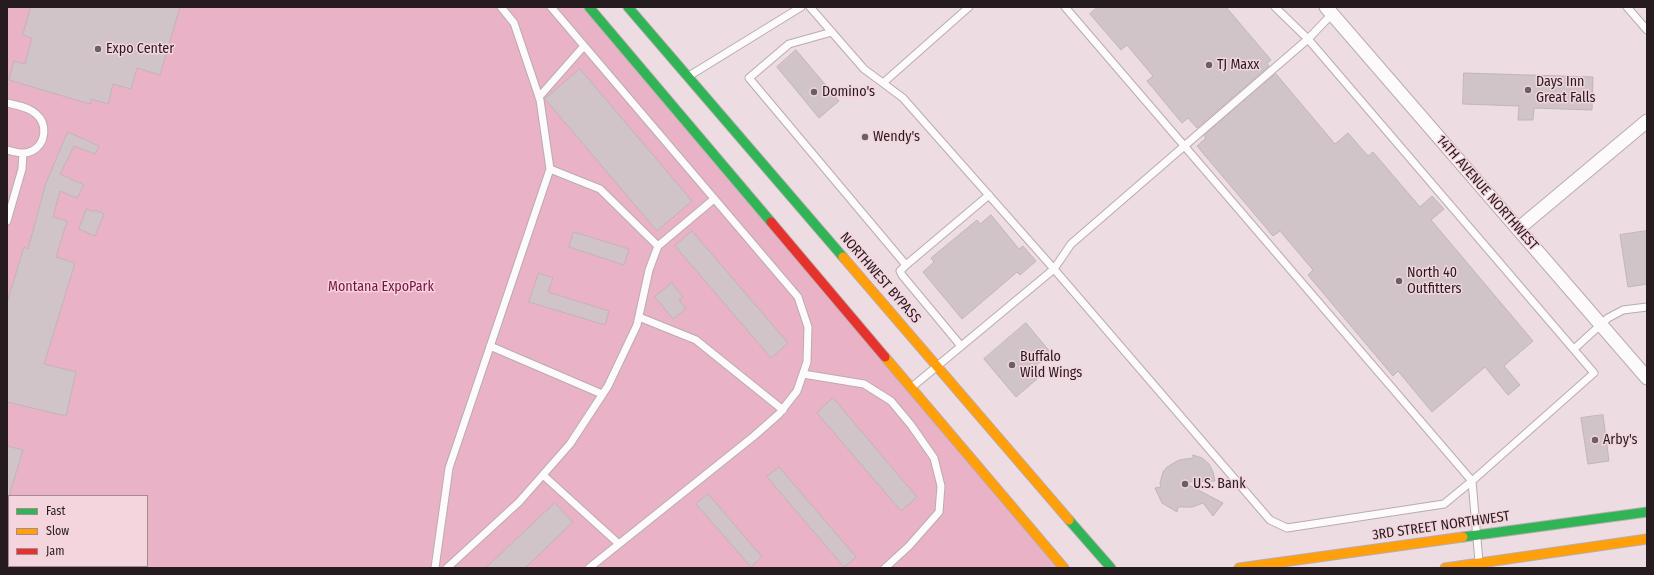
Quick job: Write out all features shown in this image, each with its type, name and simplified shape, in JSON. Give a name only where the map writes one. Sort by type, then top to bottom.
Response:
[{"type":"main road","points":[[590,7],[1064,568]]},
{"type":"main road","name":"NORTHWEST BYPASS","points":[[628,7],[1111,568]]},
{"type":"main road","name":"3RD STREET NORTHWEST","points":[[1239,568],[1647,512]]},
{"type":"main road","points":[[1445,568],[1647,539]]},
{"type":"street","name":"14TH AVENUE NORTHWEST","points":[[1330,10],[1647,378]]},
{"type":"street","points":[[1518,229],[1647,120]]},
{"type":"lane","points":[[435,568],[449,468],[550,169],[539,97],[514,23],[501,7]]},
{"type":"lane","points":[[551,7],[798,297],[808,327],[807,362],[796,391],[783,410],[754,436],[589,568]]},
{"type":"lane","points":[[688,77],[801,7]]},
{"type":"lane","points":[[810,7],[864,69],[904,98],[1054,269],[1270,520],[1287,528],[1444,504],[1594,373],[1308,39],[1275,7]]},
{"type":"lane","points":[[883,83],[969,7]]},
{"type":"lane","points":[[1065,7],[1472,481],[1480,563]]},
{"type":"lane","points":[[1627,7],[1647,30]]},
{"type":"lane","points":[[912,388],[1054,269],[1071,244],[1308,39],[1330,10]]},
{"type":"lane","points":[[832,32],[789,44],[749,78],[906,264]]},
{"type":"lane","points":[[539,97],[584,46]]},
{"type":"lane","points":[[7,103],[29,109],[42,120],[44,129],[41,142],[32,151],[23,153],[7,150]]},
{"type":"lane","points":[[7,221],[22,169],[23,153]]},
{"type":"lane","points":[[550,169],[600,190],[658,246]]},
{"type":"lane","points":[[961,346],[900,271],[906,264],[989,195]]},
{"type":"lane","points":[[447,568],[519,502],[570,444],[602,394],[637,326],[649,270],[658,246],[714,199]]},
{"type":"lane","points":[[1574,348],[1608,318],[1624,310],[1647,307]]},
{"type":"lane","points":[[639,317],[696,340],[783,410]]},
{"type":"lane","points":[[490,346],[602,394]]},
{"type":"lane","points":[[803,374],[864,384],[892,401],[934,458],[941,486],[939,512],[909,546],[885,568]]},
{"type":"lane","points":[[543,475],[619,544]]},
{"type":"green space","name":"Montana ExpoPark","points":[[7,7],[589,7],[1064,568],[7,568]]},
{"type":"building","name":"Expo Center","points":[[31,7],[180,7],[160,75],[137,68],[131,89],[113,84],[108,104],[91,99],[90,104],[9,80],[14,61],[25,64],[32,38],[23,35]]},
{"type":"building","name":"TJ Maxx","points":[[1098,7],[1226,7],[1271,60],[1267,63],[1269,66],[1197,128],[1188,118],[1182,123],[1147,81],[1153,76],[1127,45],[1121,50],[1090,14]]},
{"type":"building","points":[[796,50],[839,101],[819,118],[777,67]]},
{"type":"building","points":[[580,69],[692,201],[657,231],[545,99]]},
{"type":"building","name":"Days Inn Great Falls","points":[[1464,73],[1593,77],[1592,110],[1534,108],[1533,120],[1518,120],[1519,106],[1463,104]]},
{"type":"building","points":[[1276,74],[1335,144],[1348,133],[1368,156],[1373,152],[1420,207],[1432,196],[1444,209],[1431,220],[1533,341],[1504,366],[1520,385],[1508,395],[1485,367],[1432,412],[1398,371],[1393,376],[1308,275],[1313,270],[1280,231],[1273,236],[1197,146],[1206,138],[1204,136]]},
{"type":"building","points":[[68,132],[99,146],[95,154],[74,146],[60,174],[84,185],[77,198],[60,191],[53,217],[67,221],[56,257],[75,263],[44,364],[76,372],[66,416],[7,402],[7,303],[24,247],[28,249],[46,183]]},
{"type":"building","points":[[87,209],[94,212],[95,210],[104,214],[95,236],[79,229]]},
{"type":"building","points":[[991,215],[1019,249],[1023,246],[1036,261],[1020,275],[1017,272],[962,319],[923,272],[934,262],[931,258],[977,220],[980,224]]},
{"type":"building","points":[[692,231],[788,343],[771,358],[675,246]]},
{"type":"building","points":[[1647,231],[1647,284],[1628,287],[1620,235]]},
{"type":"building","points":[[574,232],[629,249],[624,265],[569,247]]},
{"type":"building","points":[[539,273],[553,278],[548,292],[609,311],[605,325],[529,302]]},
{"type":"building","points":[[672,283],[683,297],[679,300],[686,309],[673,319],[655,297]]},
{"type":"building","name":"Buffalo Wild Wings","points":[[1026,323],[1051,353],[1030,370],[1037,379],[1016,397],[984,359]]},
{"type":"building","points":[[833,398],[917,497],[901,511],[817,413]]},
{"type":"building","name":"Arby's","points":[[1603,415],[1609,461],[1588,464],[1581,418]]},
{"type":"building","points":[[7,446],[23,450],[9,495],[7,496]]},
{"type":"building","name":"U.S. Bank","points":[[1193,455],[1202,458],[1209,464],[1215,481],[1183,482],[1223,503],[1213,516],[1203,503],[1192,507],[1178,507],[1177,512],[1162,503],[1155,488],[1161,487],[1160,483],[1163,472],[1167,467],[1179,460],[1193,458]]},
{"type":"building","points":[[779,467],[856,557],[844,567],[767,477]]},
{"type":"building","points":[[708,494],[762,557],[751,567],[696,504]]},
{"type":"building","points":[[555,503],[573,522],[525,568],[486,568]]},
{"type":"traffic: fast","points":[[589,7],[771,222]]},
{"type":"traffic: fast","points":[[628,7],[843,257]]},
{"type":"traffic: fast","points":[[1463,537],[1647,512]]},
{"type":"traffic: fast","points":[[1069,520],[1111,568]]},
{"type":"traffic: slow","points":[[843,257],[1069,520]]},
{"type":"traffic: slow","points":[[885,357],[1064,568]]},
{"type":"traffic: slow","points":[[1239,568],[1463,537]]},
{"type":"traffic: slow","points":[[1445,568],[1647,539]]},
{"type":"traffic: jam","points":[[771,222],[885,357]]},
{"type":"place","name":"Expo Center","points":[[98,49]]},
{"type":"place","name":"TJ Maxx","points":[[1209,65]]},
{"type":"place","name":"Days Inn Great Falls","points":[[1528,90]]},
{"type":"place","name":"Domino's","points":[[814,92]]},
{"type":"place","name":"Wendy's","points":[[865,137]]},
{"type":"place","name":"North 40 Outfitters","points":[[1399,281]]},
{"type":"place","name":"Buffalo Wild Wings","points":[[1012,365]]},
{"type":"place","name":"Arby's","points":[[1595,440]]},
{"type":"place","name":"U.S. Bank","points":[[1185,484]]}]
